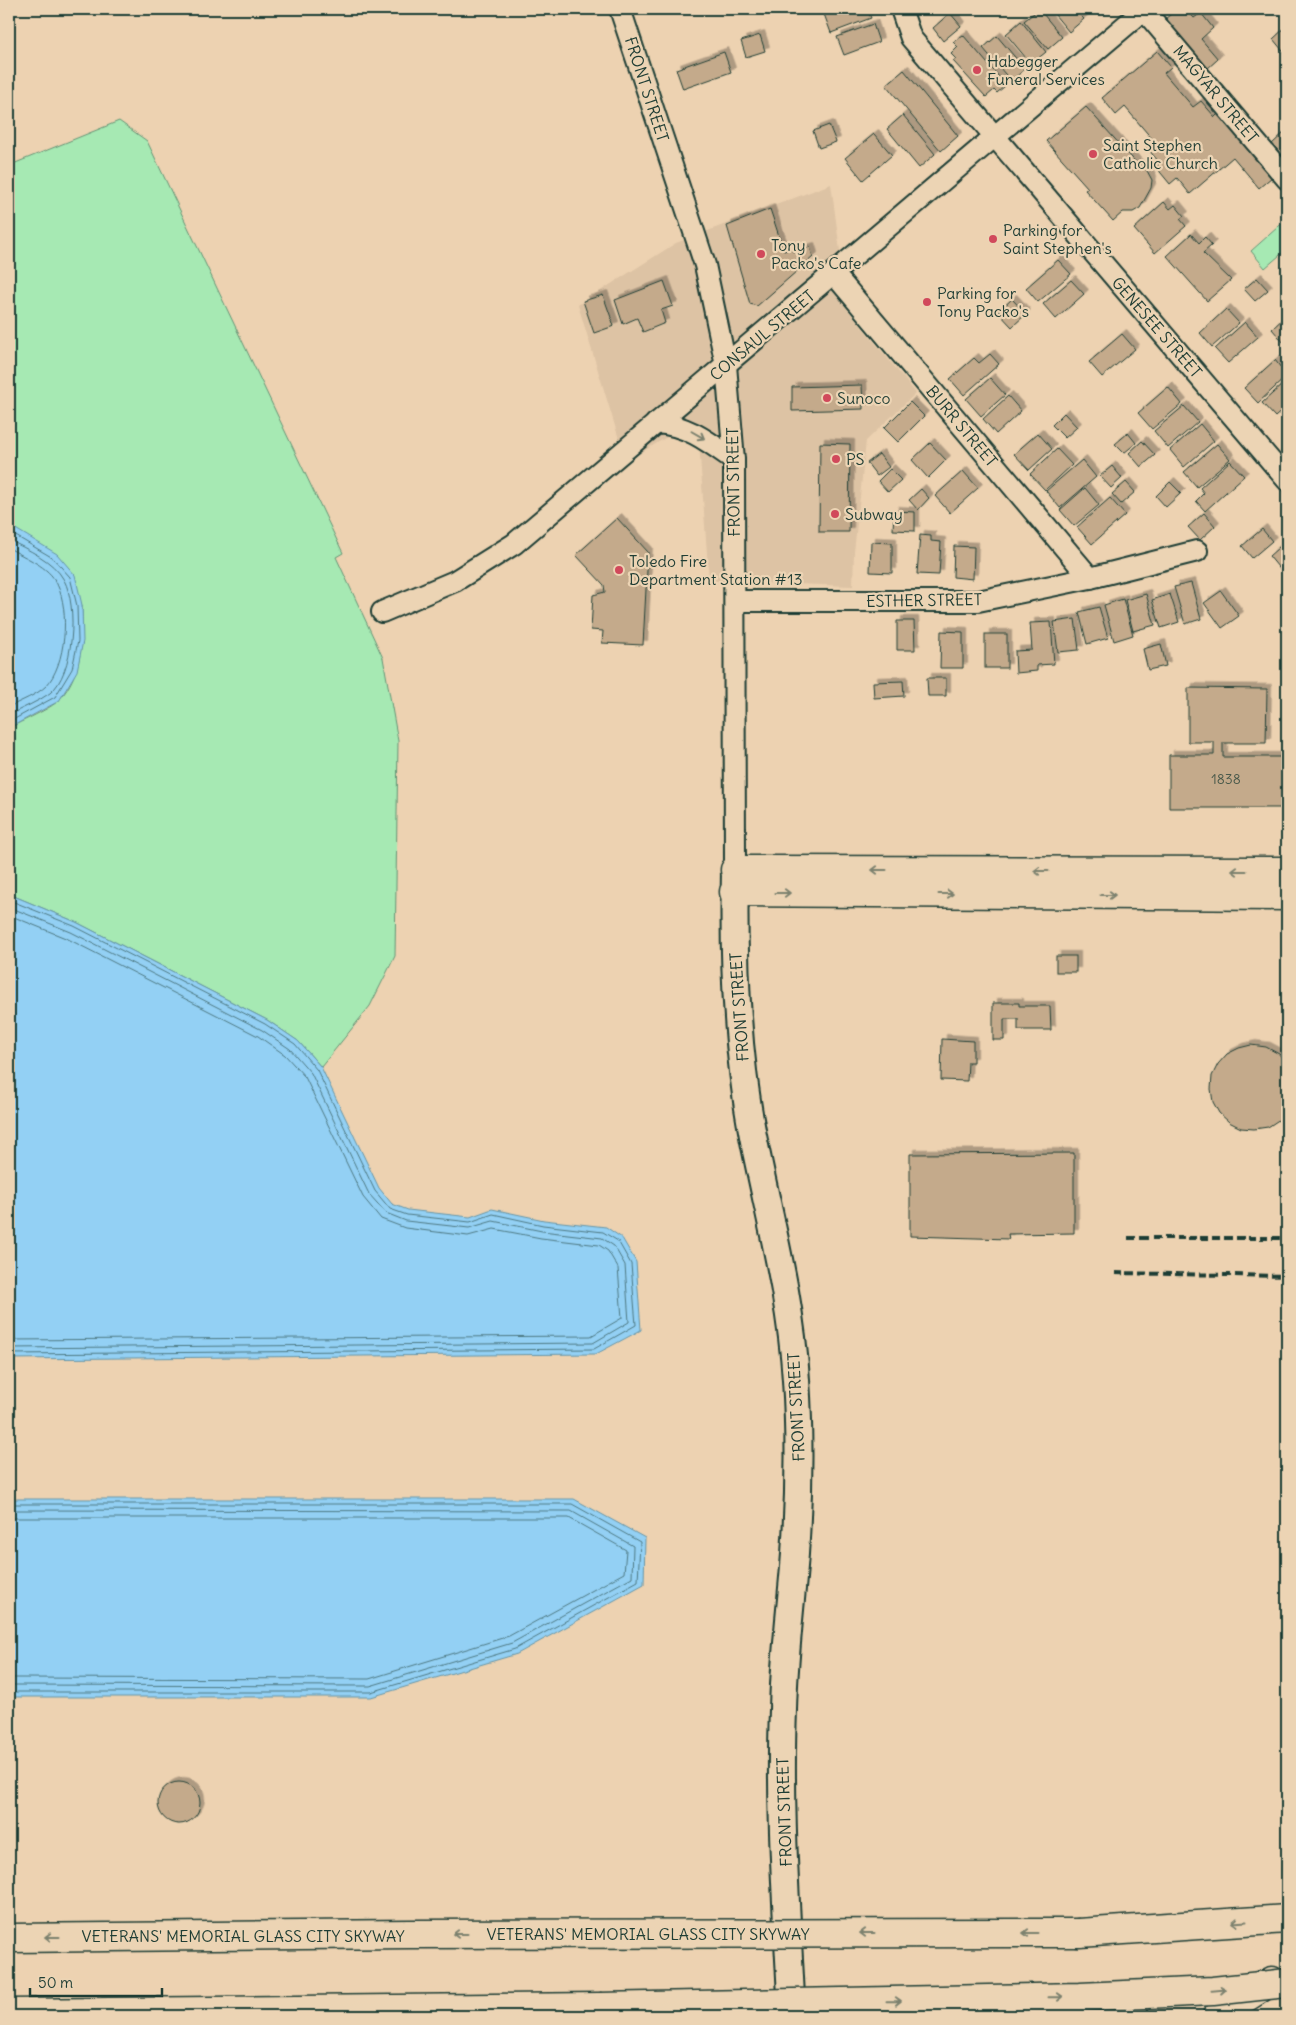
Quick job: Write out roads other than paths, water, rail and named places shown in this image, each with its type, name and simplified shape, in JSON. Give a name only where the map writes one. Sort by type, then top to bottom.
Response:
[{"type":"highway","points":[[735,881],[1287,872]]},
{"type":"highway","points":[[735,881],[1287,896]]},
{"type":"highway","name":"VETERANS' MEMORIAL GLASS CITY SKYWAY","points":[[9,1938],[1078,1933],[1287,1919]]},
{"type":"highway","points":[[1217,2016],[1287,1971]]},
{"type":"highway","points":[[9,2013],[600,2008],[1080,1997],[1213,1991],[1287,1983]]},
{"type":"highway","points":[[600,2008],[630,2016]]},
{"type":"main road","name":"FRONT STREET","points":[[735,881],[738,997],[744,1073],[753,1135],[783,1275],[792,1338],[798,1409],[798,1500],[783,1686],[781,1767],[792,2016]]},
{"type":"street","name":"FRONT STREET","points":[[620,9],[704,265],[726,365],[734,460],[735,881]]},
{"type":"street","name":"GENESEE STREET","points":[[901,9],[910,38],[1287,480]]},
{"type":"street","name":"CONSAUL STREET","points":[[382,612],[456,581],[514,544],[1145,9]]},
{"type":"street","name":"MAGYAR STREET","points":[[1145,9],[1287,179]]},
{"type":"street","name":"BURR STREET","points":[[834,274],[1090,578]]},
{"type":"street","points":[[656,423],[670,424],[688,430],[734,460]]},
{"type":"street","name":"ESTHER STREET","points":[[735,601],[978,601],[1090,578],[1197,551]]},
{"type":"water","points":[[9,525],[57,554],[75,575],[82,605],[83,641],[77,671],[59,701],[9,728]]},
{"type":"water","points":[[9,894],[76,922],[267,1020],[298,1041],[321,1067],[379,1188],[392,1204],[408,1210],[470,1217],[492,1209],[544,1220],[606,1227],[622,1238],[636,1262],[641,1330],[596,1354],[9,1359]]},
{"type":"water","points":[[9,1499],[574,1499],[645,1538],[644,1584],[517,1654],[371,1697],[9,1697]]},
{"type":"railway","points":[[1128,1238],[1287,1238]]},
{"type":"railway","points":[[1115,1273],[1287,1276]]},
{"type":"place","name":"Habegger Funeral Services","points":[[977,70]]},
{"type":"place","name":"Saint Stephen Catholic Church","points":[[1093,154]]},
{"type":"place","name":"Parking for Saint Stephen's","points":[[993,239]]},
{"type":"place","name":"Tony Packo's Cafe","points":[[761,254]]},
{"type":"place","name":"Parking for Tony Packo's","points":[[927,302]]},
{"type":"place","name":"Sunoco","points":[[827,398]]},
{"type":"place","name":"PS","points":[[836,459]]},
{"type":"place","name":"Subway","points":[[835,514]]},
{"type":"place","name":"Toledo Fire Department Station #13","points":[[619,570]]}]
